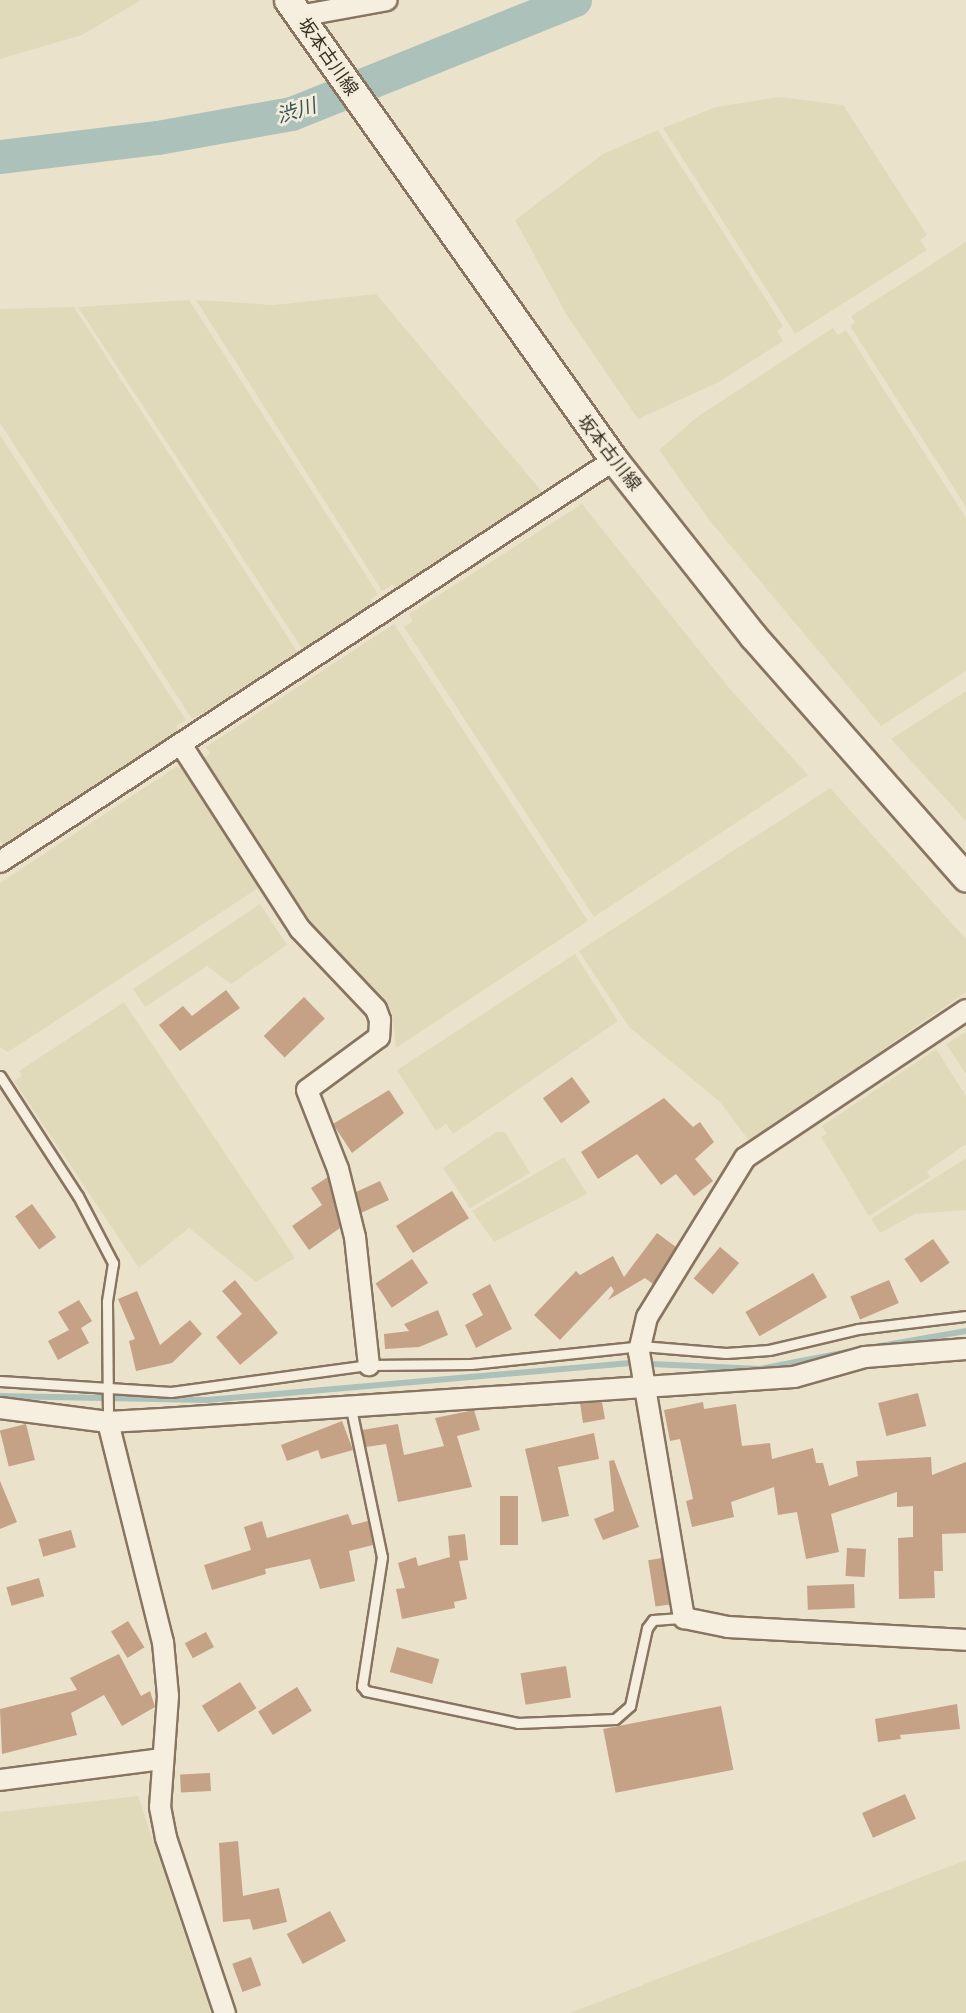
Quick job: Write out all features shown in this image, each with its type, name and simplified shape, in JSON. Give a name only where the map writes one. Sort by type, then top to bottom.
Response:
[{"type":"main road","name":"坂本古川線","points":[[300,16],[614,460],[753,636],[966,878]]},
{"type":"street","points":[[300,16],[387,0]]},
{"type":"street","points":[[0,862],[182,746],[614,460]]},
{"type":"street","points":[[182,746],[300,929],[376,1010],[380,1020],[379,1037],[307,1090],[338,1169],[355,1237],[369,1365]]},
{"type":"street","points":[[966,1010],[745,1158],[647,1317],[640,1349],[684,1618],[728,1627],[966,1640]]},
{"type":"street","points":[[0,1408],[108,1418],[794,1377],[865,1357],[966,1349]]},
{"type":"street","points":[[108,1418],[163,1642],[168,1696],[160,1807],[166,1838],[225,2013]]},
{"type":"street","points":[[0,1780],[162,1759]]},
{"type":"lane","points":[[0,1076],[78,1196],[113,1263],[107,1302],[108,1418]]},
{"type":"lane","points":[[0,1381],[84,1383],[107,1390],[171,1392],[369,1365],[471,1364],[640,1349],[726,1353],[769,1350],[858,1329],[966,1316]]},
{"type":"lane","points":[[350,1404],[382,1557],[362,1686],[366,1691],[518,1724],[615,1719],[630,1706],[647,1628],[653,1620],[684,1618]]},
{"type":"shaded area","points":[[0,0],[141,0],[82,35],[0,59]]},
{"type":"shaded area","points":[[780,97],[843,105],[927,235],[920,240],[927,250],[795,334],[663,128],[716,107]]},
{"type":"shaded area","points":[[658,130],[783,326],[777,331],[783,341],[719,382],[638,419],[568,317],[515,220],[603,154]]},
{"type":"shaded area","points":[[966,242],[966,507],[850,326],[855,322],[851,316]]},
{"type":"shaded area","points":[[376,294],[543,493],[399,592],[393,584],[382,591],[196,300],[274,305]]},
{"type":"shaded area","points":[[189,300],[378,594],[371,599],[376,607],[305,653],[78,307]]},
{"type":"shaded area","points":[[74,307],[300,656],[206,718],[202,713],[192,719],[0,423],[0,309]]},
{"type":"shaded area","points":[[833,328],[838,335],[846,330],[966,518],[966,671],[881,726],[710,521],[659,450],[697,417]]},
{"type":"shaded area","points":[[0,435],[186,720],[176,726],[181,734],[5,849],[0,841]]},
{"type":"shaded area","points":[[582,504],[730,689],[808,775],[594,917],[404,627],[413,621],[409,614]]},
{"type":"shaded area","points":[[394,624],[588,921],[396,1048],[392,1012],[318,934],[203,760],[210,753],[206,747]]},
{"type":"shaded area","points":[[966,691],[966,821],[891,739]]},
{"type":"shaded area","points":[[176,767],[184,768],[260,887],[8,1052],[0,1047],[0,883]]},
{"type":"shaded area","points":[[830,788],[966,939],[966,992],[750,1142],[720,1102],[629,1027],[579,951]]},
{"type":"shaded area","points":[[260,904],[287,945],[231,984],[207,966],[145,1007],[133,989]]},
{"type":"shaded area","points":[[575,954],[618,1021],[453,1134],[446,1124],[436,1131],[397,1070]]},
{"type":"shaded area","points":[[124,1002],[295,1258],[256,1282],[189,1228],[139,1268],[14,1081],[22,1076],[19,1071]]},
{"type":"shaded area","points":[[966,1032],[966,1074],[946,1044]]},
{"type":"shaded area","points":[[936,1049],[966,1096],[966,1144],[927,1171],[930,1177],[869,1216],[821,1137],[827,1134],[822,1126]]},
{"type":"shaded area","points":[[496,1132],[505,1132],[530,1173],[470,1208],[443,1168]]},
{"type":"shaded area","points":[[564,1157],[587,1194],[494,1242],[472,1211]]},
{"type":"shaded area","points":[[966,1158],[966,1210],[915,1214],[880,1233],[871,1219]]},
{"type":"shaded area","points":[[138,1796],[211,2013],[0,2013],[0,1812]]},
{"type":"shaded area","points":[[966,1860],[966,2013],[570,2013]]},
{"type":"building","points":[[226,990],[240,1008],[180,1051],[159,1025],[183,1006],[192,1016]]},
{"type":"building","points":[[304,997],[325,1019],[285,1057],[264,1036]]},
{"type":"building","points":[[572,1077],[590,1102],[561,1123],[543,1098]]},
{"type":"building","points":[[389,1090],[404,1113],[352,1153],[333,1124]]},
{"type":"building","points":[[664,1098],[693,1127],[700,1122],[714,1142],[695,1159],[713,1181],[694,1196],[676,1174],[661,1185],[637,1154],[598,1179],[581,1152]]},
{"type":"building","points":[[328,1177],[340,1228],[309,1250],[292,1226],[322,1205],[311,1188]]},
{"type":"building","points":[[380,1181],[389,1200],[361,1213],[356,1192]]},
{"type":"building","points":[[452,1191],[469,1218],[413,1253],[396,1226]]},
{"type":"building","points":[[32,1204],[56,1237],[39,1250],[15,1216]]},
{"type":"building","points":[[657,1233],[676,1247],[653,1284],[645,1278],[608,1300],[614,1291],[611,1286],[560,1340],[534,1315],[576,1271],[580,1275],[613,1256],[624,1277]]},
{"type":"building","points":[[933,1239],[950,1263],[921,1283],[904,1259]]},
{"type":"building","points":[[720,1247],[739,1263],[713,1294],[694,1278]]},
{"type":"building","points":[[412,1259],[428,1283],[392,1308],[376,1284]]},
{"type":"building","points":[[813,1273],[827,1297],[759,1336],[745,1312]]},
{"type":"building","points":[[235,1280],[278,1333],[240,1365],[216,1337],[242,1314],[222,1291]]},
{"type":"building","points":[[889,1280],[899,1303],[860,1319],[850,1296]]},
{"type":"building","points":[[490,1284],[512,1329],[476,1348],[465,1325],[483,1315],[472,1294]]},
{"type":"building","points":[[137,1291],[160,1345],[190,1320],[202,1334],[172,1363],[136,1371],[129,1341],[135,1339],[118,1299]]},
{"type":"building","points":[[79,1300],[92,1321],[81,1328],[89,1343],[58,1360],[48,1341],[69,1330],[58,1312]]},
{"type":"building","points":[[438,1310],[448,1335],[419,1347],[385,1349],[384,1334],[409,1331],[404,1324]]},
{"type":"building","points":[[918,1393],[926,1426],[886,1436],[878,1403]]},
{"type":"building","points":[[602,1402],[605,1419],[583,1423],[580,1403]]},
{"type":"building","points":[[703,1402],[704,1409],[736,1404],[742,1446],[770,1443],[772,1459],[813,1448],[816,1463],[823,1463],[829,1486],[858,1476],[856,1461],[931,1457],[932,1475],[966,1462],[966,1533],[942,1534],[943,1571],[934,1571],[935,1598],[899,1599],[898,1538],[913,1537],[913,1506],[897,1507],[897,1492],[831,1514],[839,1552],[806,1559],[797,1512],[778,1515],[774,1487],[731,1502],[734,1517],[692,1527],[686,1501],[693,1499],[680,1439],[670,1441],[664,1410]]},
{"type":"building","points":[[474,1410],[480,1430],[457,1436],[472,1487],[398,1502],[386,1444],[366,1447],[362,1430],[398,1424],[404,1455],[444,1446],[435,1418]]},
{"type":"building","points":[[342,1421],[353,1450],[321,1459],[318,1450],[287,1461],[281,1445]]},
{"type":"building","points":[[26,1424],[35,1460],[9,1466],[0,1430]]},
{"type":"building","points":[[594,1433],[599,1459],[558,1467],[569,1516],[542,1522],[525,1449]]},
{"type":"building","points":[[614,1460],[639,1527],[603,1540],[594,1519],[614,1511],[609,1461]]},
{"type":"building","points":[[0,1481],[17,1522],[0,1529]]},
{"type":"building","points":[[500,1496],[518,1496],[518,1545],[500,1545]]},
{"type":"building","points":[[348,1514],[352,1525],[368,1521],[373,1545],[349,1551],[355,1581],[320,1589],[310,1559],[265,1569],[266,1574],[212,1590],[204,1565],[251,1550],[244,1527],[262,1521],[267,1538]]},
{"type":"building","points":[[71,1530],[76,1547],[43,1557],[38,1539]]},
{"type":"building","points":[[465,1534],[468,1560],[459,1561],[467,1599],[454,1602],[455,1608],[402,1619],[396,1589],[405,1588],[398,1563],[416,1557],[418,1566],[450,1557],[448,1536]]},
{"type":"building","points":[[847,1548],[866,1549],[865,1577],[846,1576]]},
{"type":"building","points":[[662,1558],[669,1604],[656,1607],[648,1560]]},
{"type":"building","points":[[39,1578],[44,1596],[12,1606],[6,1587]]},
{"type":"building","points":[[854,1584],[855,1608],[808,1610],[807,1586]]},
{"type":"building","points":[[128,1621],[144,1647],[127,1658],[111,1632]]},
{"type":"building","points":[[206,1632],[214,1647],[193,1658],[185,1643]]},
{"type":"building","points":[[397,1647],[439,1659],[432,1684],[390,1672]]},
{"type":"building","points":[[119,1654],[141,1696],[150,1691],[155,1707],[122,1726],[104,1695],[71,1713],[77,1735],[2,1754],[0,1709],[77,1690],[70,1678]]},
{"type":"building","points":[[566,1666],[571,1698],[526,1705],[521,1673]]},
{"type":"building","points":[[240,1682],[256,1708],[218,1732],[202,1706]]},
{"type":"building","points":[[297,1687],[312,1711],[273,1735],[258,1711]]},
{"type":"building","points":[[957,1704],[960,1729],[900,1735],[901,1739],[878,1742],[875,1719]]},
{"type":"building","points":[[721,1706],[733,1770],[616,1793],[603,1729]]},
{"type":"building","points":[[210,1773],[211,1791],[181,1793],[180,1775]]},
{"type":"building","points":[[905,1794],[916,1819],[873,1838],[862,1813]]},
{"type":"building","points":[[238,1841],[243,1896],[279,1888],[287,1922],[253,1930],[250,1919],[223,1922],[219,1843]]},
{"type":"building","points":[[330,1911],[346,1941],[303,1964],[287,1934]]},
{"type":"building","points":[[251,1957],[261,1985],[242,1992],[232,1964]]},
{"type":"waterway","name":"渋川","points":[[0,157],[158,138],[292,114],[575,0]]},
{"type":"waterway","points":[[863,1349],[966,1331]]},
{"type":"waterway","points":[[0,1396],[207,1400],[630,1363],[760,1369],[847,1352]]}]
